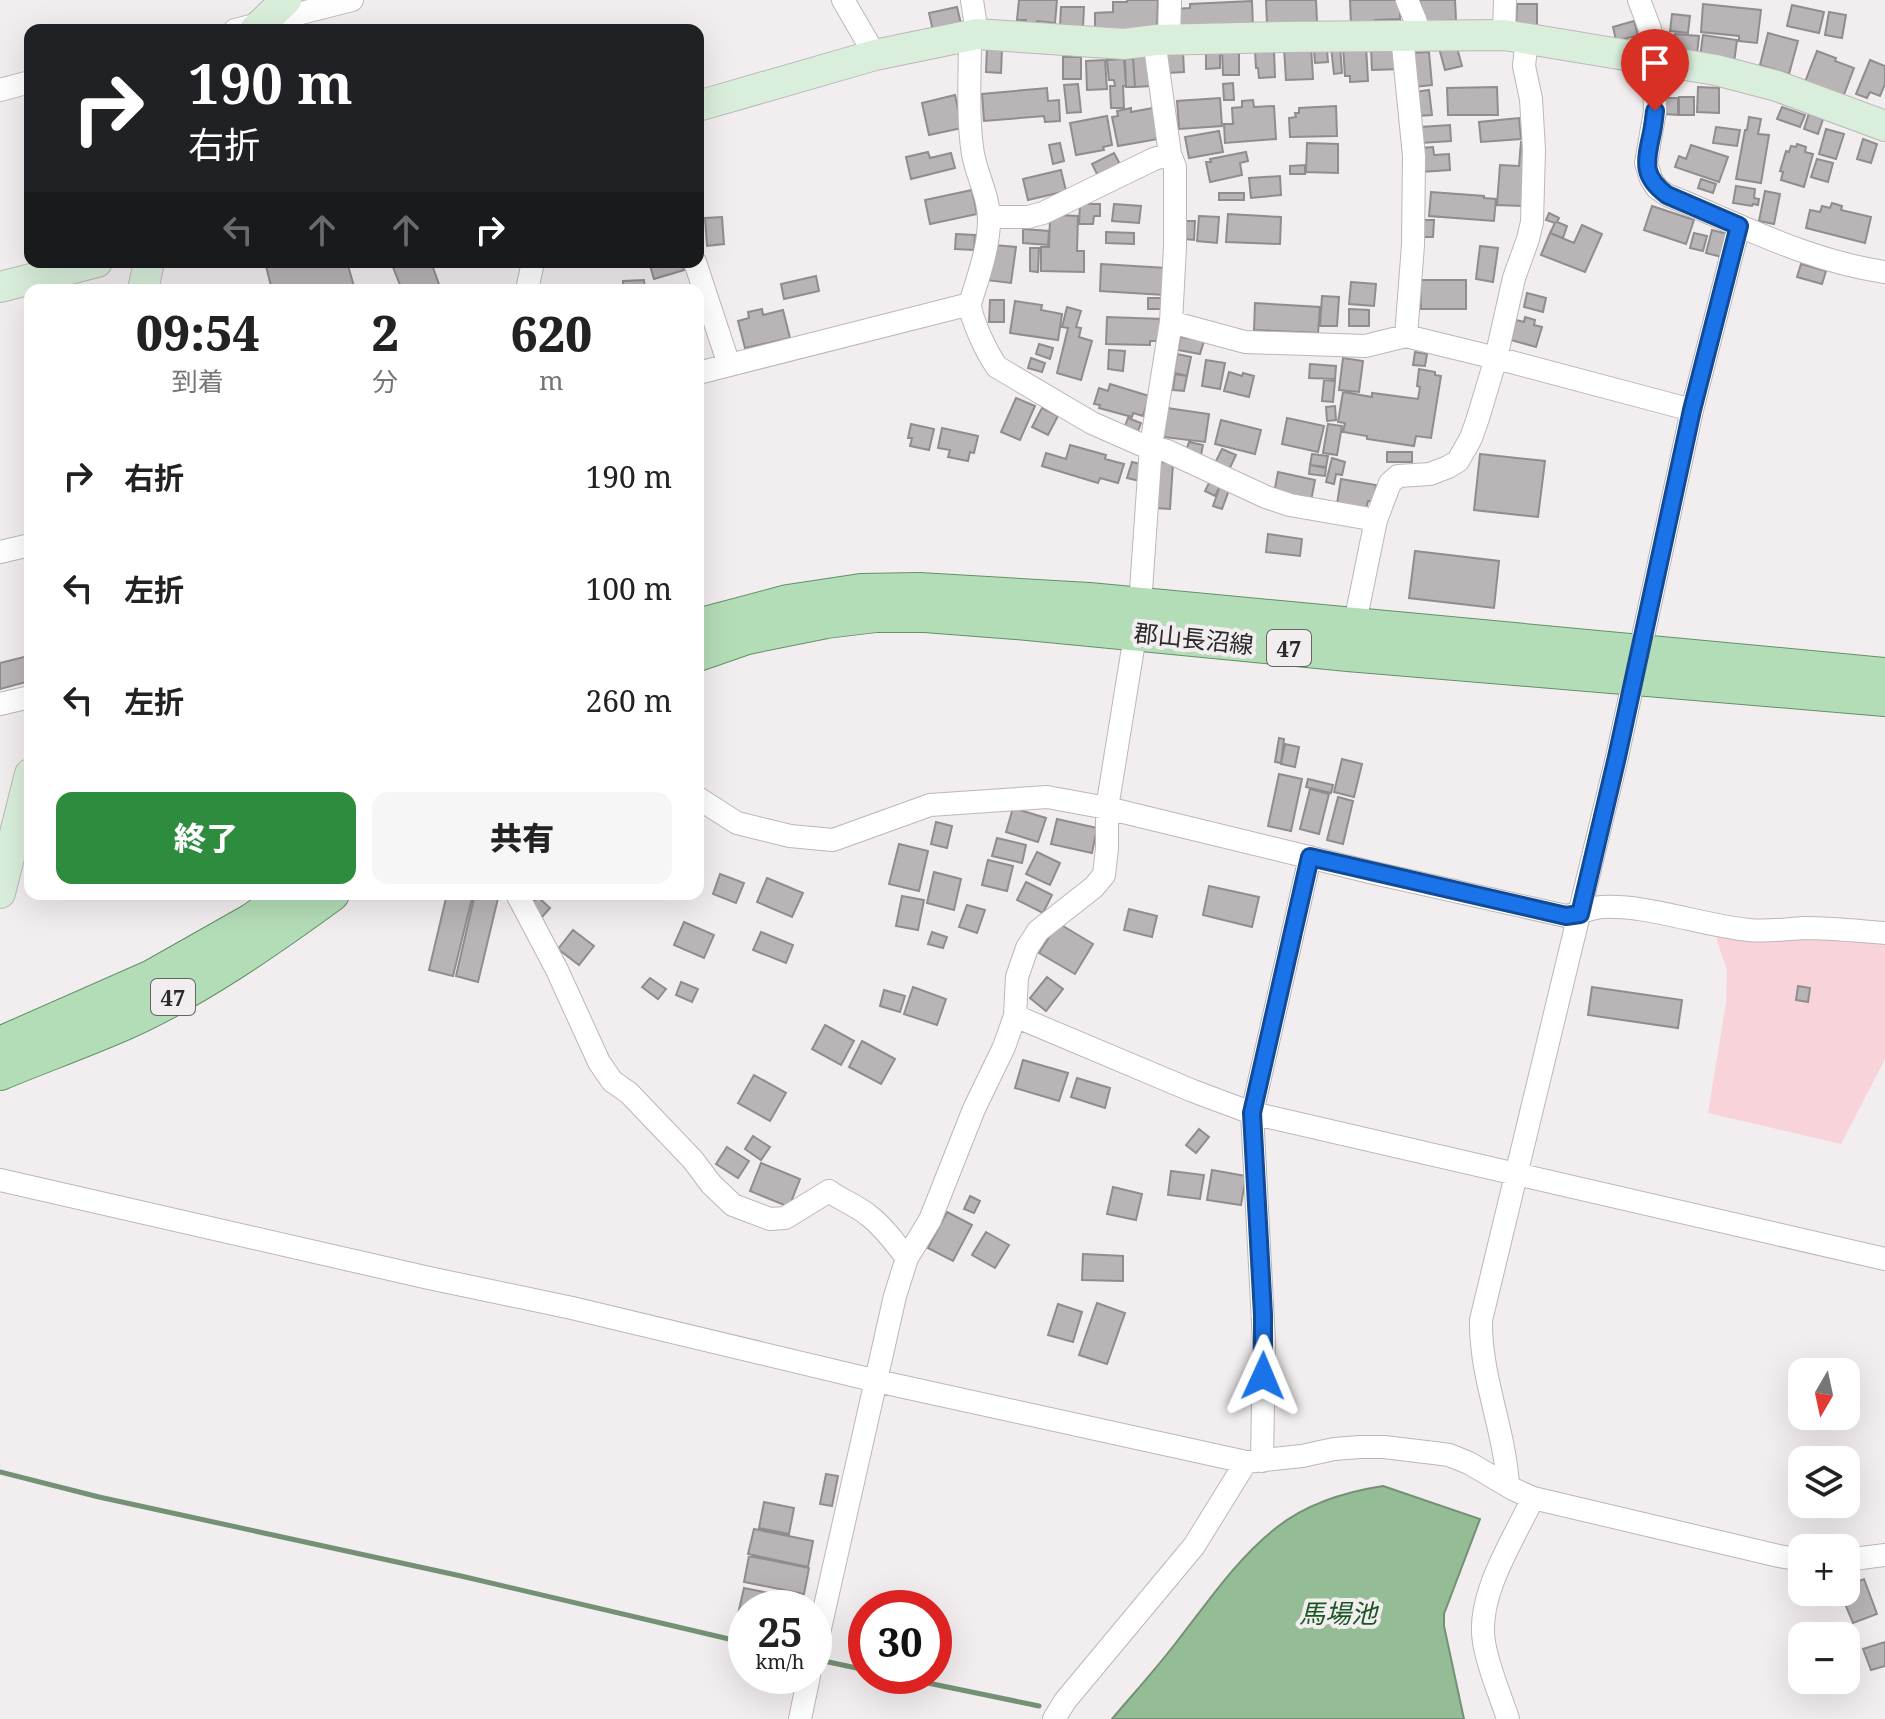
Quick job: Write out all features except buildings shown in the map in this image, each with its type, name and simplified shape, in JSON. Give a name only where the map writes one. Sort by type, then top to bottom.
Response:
[{"type":"main road","name":"郡山長沼線","points":[[704,624],[788,602],[861,591],[934,591],[1138,619],[1351,640],[1636,665],[1885,675]]},
{"type":"main road","name":"郡山長沼線","points":[[704,652],[789,627],[876,615],[925,615],[1016,622],[1138,619]]},
{"type":"main road","name":"郡山長沼線","points":[[1636,665],[1885,699]]},
{"type":"main road","name":"47","points":[[0,1044],[152,977],[251,921],[281,900]]},
{"type":"main road","name":"47","points":[[0,1073],[126,1022],[170,999],[232,962],[323,900]]},
{"type":"street","points":[[255,24],[286,0]]},
{"type":"street","points":[[265,24],[352,0]]},
{"type":"street","points":[[843,0],[875,55]]},
{"type":"street","points":[[972,0],[972,143],[989,217],[987,244],[970,304],[989,356],[997,367],[1076,415],[1122,437],[1167,451],[1266,497],[1290,505],[1376,520]]},
{"type":"street","points":[[829,1590],[895,1296],[907,1258],[930,1220],[974,1109],[1004,1047],[1015,1016],[1017,977],[1027,948],[1038,931],[1094,887],[1104,875],[1107,808],[1138,619],[1151,446],[1171,322],[1175,167],[1170,154],[1156,54],[1163,40],[1170,0]]},
{"type":"street","points":[[1406,336],[1413,245],[1410,36],[1416,22],[1407,0]]},
{"type":"street","points":[[1351,640],[1376,520],[1390,483],[1394,478],[1430,474],[1448,467],[1458,461],[1471,438],[1496,358],[1514,278],[1528,239],[1533,208],[1531,99],[1505,0]]},
{"type":"street","points":[[1639,0],[1650,29],[1653,59],[1655,111],[1646,155],[1647,172],[1657,188],[1739,226],[1823,258],[1885,272]]},
{"type":"street","points":[[704,104],[875,55],[974,35],[1124,44],[1163,40],[1515,36],[1716,70],[1777,86],[1885,126]]},
{"type":"street","points":[[0,90],[24,84]]},
{"type":"street","points":[[989,217],[1028,217],[1043,213],[1170,154]]},
{"type":"street","points":[[1508,1486],[1507,1466],[1483,1355],[1481,1320],[1580,914],[1692,410],[1739,226]]},
{"type":"street","points":[[0,287],[74,268]]},
{"type":"street","points":[[704,289],[729,365]]},
{"type":"street","points":[[704,371],[970,304]]},
{"type":"street","points":[[1171,322],[1245,342],[1365,346],[1406,336],[1692,410]]},
{"type":"street","points":[[0,552],[24,546]]},
{"type":"street","points":[[0,704],[24,698]]},
{"type":"street","points":[[704,802],[737,823],[790,836],[833,840],[930,805],[1047,797],[1107,808],[1566,916],[1605,907],[1643,910],[1752,930],[1808,928],[1885,933]]},
{"type":"street","points":[[0,893],[24,798]]},
{"type":"street","points":[[1054,1719],[1065,1701],[1194,1546],[1254,1462],[1264,1342],[1252,1113],[1310,857]]},
{"type":"street","points":[[520,900],[557,970],[599,1062],[612,1081],[629,1093],[733,1205],[770,1219],[785,1218],[829,1191],[867,1214],[907,1258]]},
{"type":"street","points":[[1015,1016],[1252,1113],[1885,1259]]},
{"type":"street","points":[[0,1180],[572,1308],[877,1381],[1254,1462],[1334,1449],[1384,1447],[1449,1455],[1533,1498],[1788,1557]]},
{"type":"street","points":[[1508,1719],[1483,1641],[1483,1612],[1495,1576],[1533,1498]]},
{"type":"street","points":[[1860,1558],[1885,1555]]},
{"type":"street","points":[[800,1719],[805,1694]]},
{"type":"shaded area","points":[[1716,928],[1885,939],[1885,1059],[1841,1144],[1708,1113],[1726,1003],[1727,970]]},
{"type":"water","name":"馬場池","points":[[1383,1486],[1480,1519],[1444,1614],[1464,1719],[1112,1719],[1222,1583],[1262,1540],[1313,1506]]},
{"type":"waterway","points":[[0,1472],[728,1639]]},
{"type":"waterway","points":[[832,1663],[848,1666]]},
{"type":"waterway","points":[[952,1688],[1039,1706]]},
{"type":"route","points":[[1263,1376],[1263,1315],[1252,1113],[1310,857],[1566,916],[1580,914],[1692,410],[1739,226],[1657,188],[1647,172],[1646,163],[1655,111]]}]
